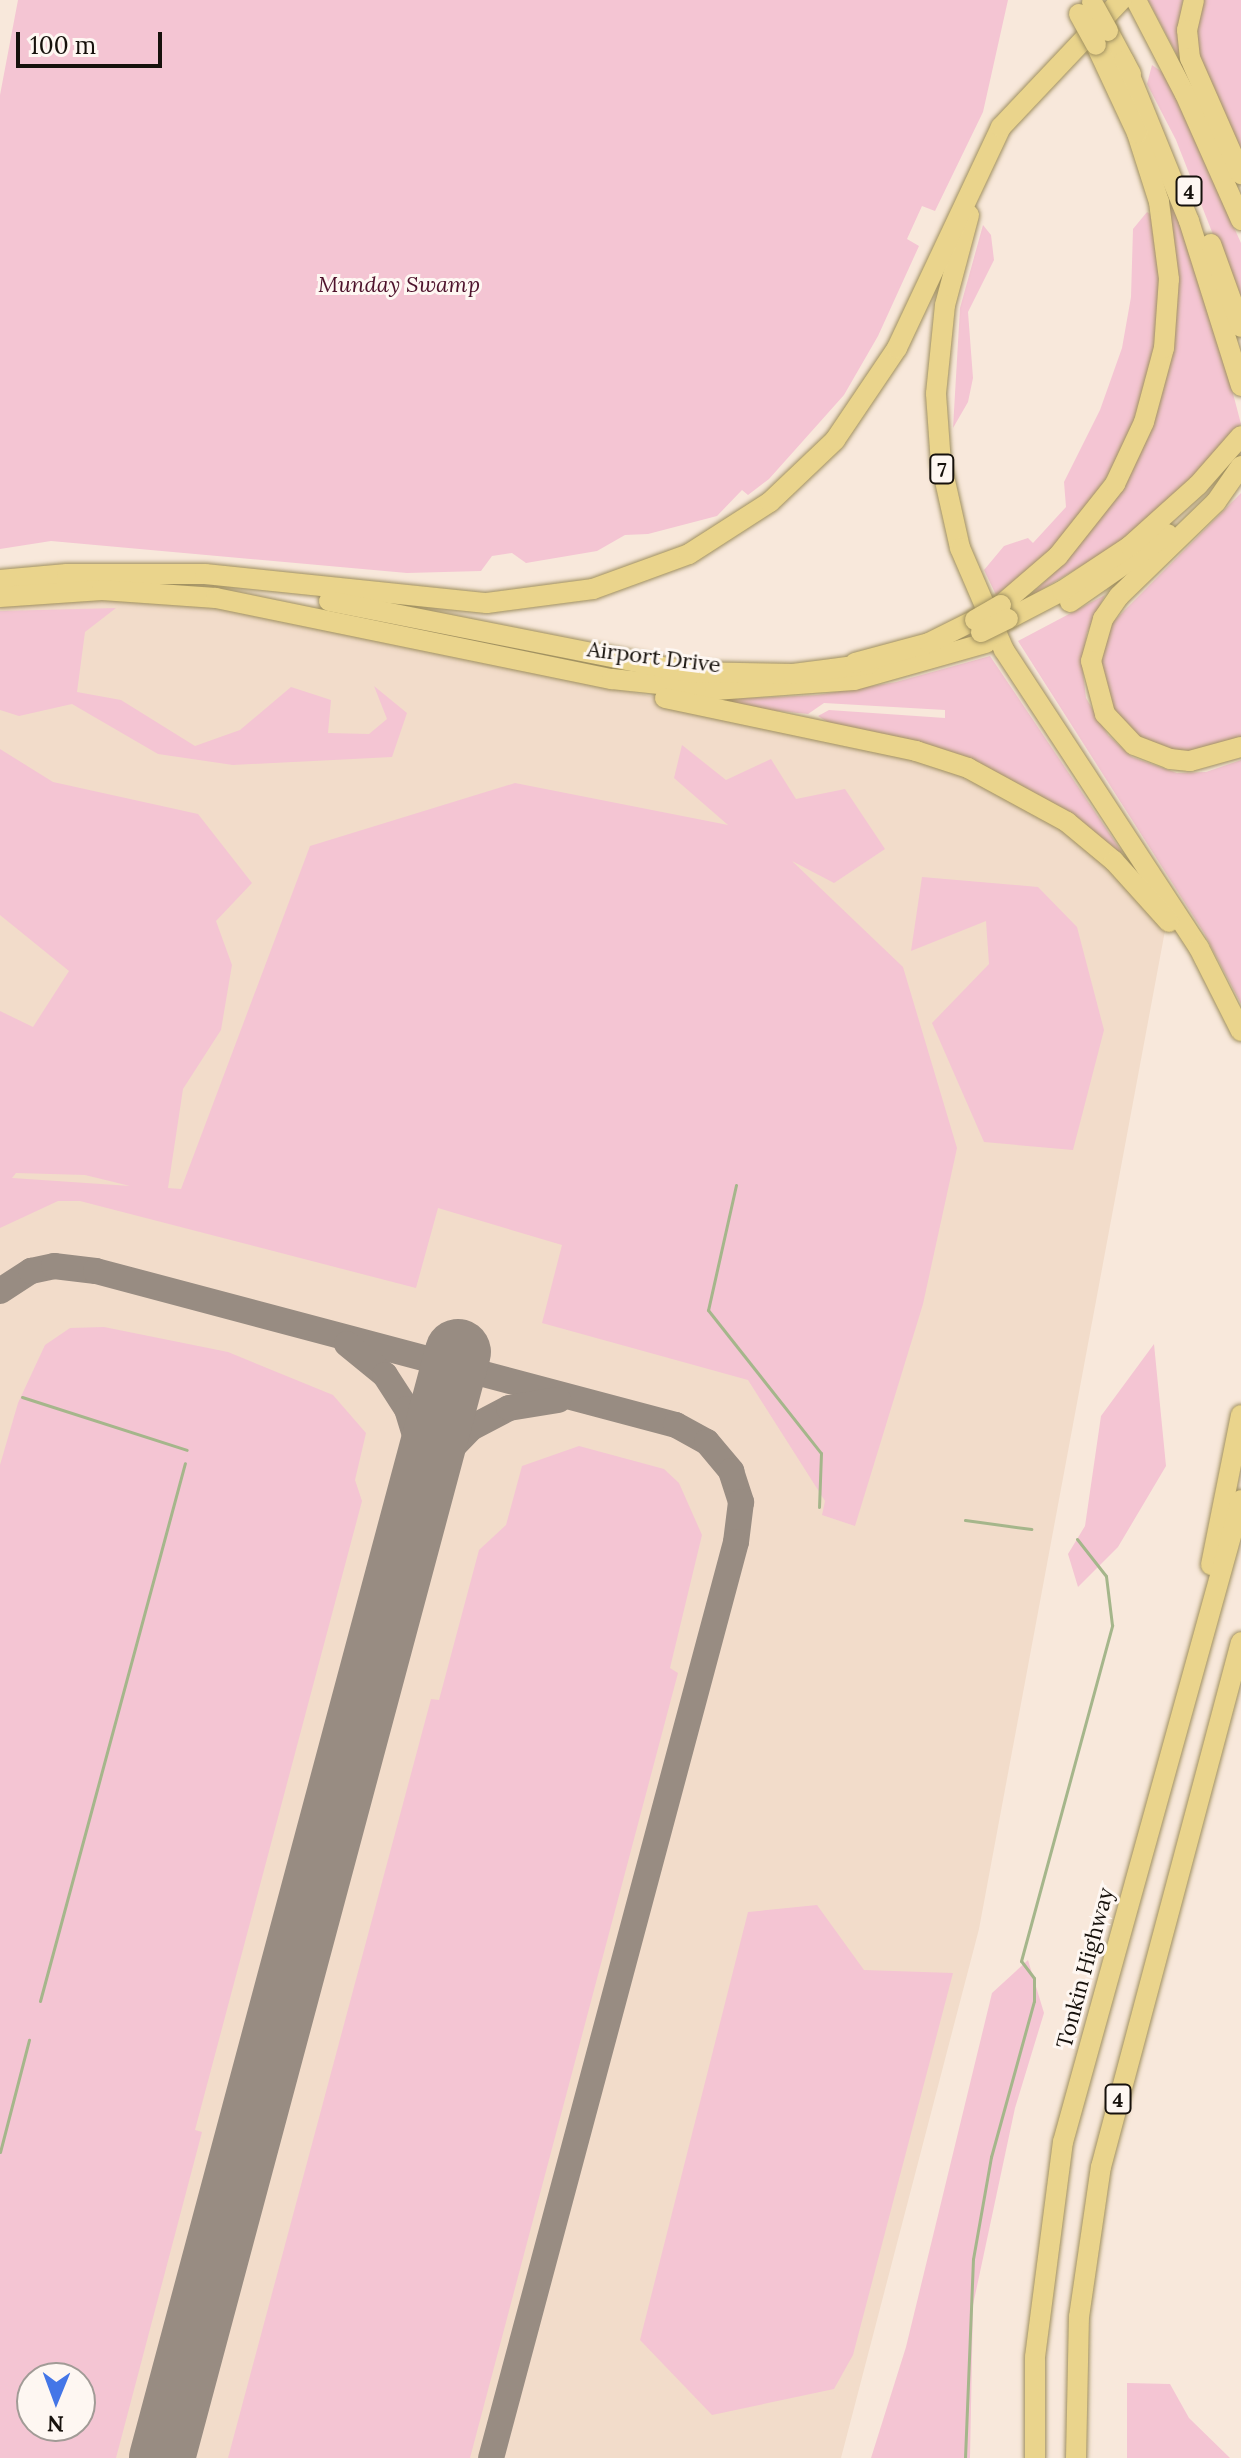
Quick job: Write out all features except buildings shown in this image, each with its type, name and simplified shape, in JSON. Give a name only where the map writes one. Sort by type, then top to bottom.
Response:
[{"type":"highway","points":[[1194,0],[1187,30],[1190,58],[1241,174]]},
{"type":"highway","name":"7","points":[[1131,1],[1056,67],[1002,147],[960,241],[939,339],[939,440],[960,548],[993,630],[1215,975],[1241,1032]]},
{"type":"highway","name":"4","points":[[1131,1],[1185,94],[1241,220]]},
{"type":"highway","name":"4","points":[[1084,4],[1102,38],[1124,61],[1181,172],[1241,327]]},
{"type":"highway","points":[[103,573],[185,577],[287,593],[687,672],[828,670],[882,662],[980,632],[1007,618],[1115,484],[1144,422],[1164,348],[1169,279],[1159,202],[1102,38]]},
{"type":"highway","points":[[1124,61],[1189,221],[1241,386]]},
{"type":"highway","points":[[0,580],[103,573],[216,575],[487,603],[593,589],[703,546],[792,484],[860,408],[897,348],[1001,127],[1056,67]]},
{"type":"highway","points":[[1239,453],[1216,502],[1119,596],[1098,630],[1091,661],[1105,714],[1134,745],[1170,759],[1190,761],[1241,747]]},
{"type":"highway","name":"Airport Drive","points":[[0,597],[102,590],[216,598],[645,684],[750,691],[877,676],[1007,618],[1075,599],[1142,555],[1239,453]]},
{"type":"highway","points":[[525,661],[605,685],[916,751],[1014,790],[1067,822],[1131,878],[1189,951],[1241,1032]]},
{"type":"highway","points":[[1179,1714],[1241,1415]]},
{"type":"highway","name":"Tonkin Highway","points":[[1035,2458],[1035,2357],[1052,2199],[1179,1714],[1241,1500]]},
{"type":"highway","name":"4","points":[[1076,2458],[1079,2317],[1101,2167],[1241,1642]]},
{"type":"shaded area","points":[[141,591],[916,751],[1040,805],[1167,920],[979,1929],[841,2458],[0,2458],[0,598]]},
{"type":"green space","name":"Munday Swamp","points":[[18,0],[1008,0],[983,112],[935,211],[922,206],[907,239],[919,246],[878,336],[844,395],[769,479],[748,495],[742,490],[717,516],[648,534],[625,535],[597,551],[526,563],[512,553],[492,556],[481,571],[407,573],[51,541],[0,549],[0,95]]},
{"type":"green space","points":[[1148,0],[1183,0],[1178,31],[1182,53],[1177,55]]},
{"type":"green space","points":[[1199,0],[1241,0],[1241,152],[1194,47]]},
{"type":"green space","points":[[1152,65],[1165,74],[1241,243],[1241,306],[1176,140],[1147,84]]},
{"type":"green space","points":[[1156,158],[1209,302],[1241,424],[1175,496],[1112,548],[1029,597],[1056,570],[1165,377]]},
{"type":"green space","points":[[1147,212],[1155,217],[1161,281],[1155,349],[1137,417],[1117,461],[1076,524],[1032,568],[996,595],[984,570],[1004,546],[1028,538],[1033,543],[1066,507],[1064,482],[1100,410],[1122,348],[1131,297],[1133,229]]},
{"type":"green space","points":[[983,225],[991,235],[994,260],[968,312],[973,378],[968,402],[953,428],[960,308]]},
{"type":"green space","points":[[1241,493],[1241,740],[1213,755],[1148,747],[1113,715],[1098,666],[1113,622]]},
{"type":"green space","points":[[1105,595],[1087,633],[1082,663],[1086,698],[1108,735],[1132,757],[1177,773],[1206,772],[1241,760],[1241,1004],[1204,933],[1018,641]]},
{"type":"green space","points":[[116,608],[85,632],[77,692],[121,700],[195,746],[240,730],[291,687],[331,700],[328,733],[369,734],[387,719],[374,686],[407,713],[392,757],[233,765],[158,754],[72,704],[19,716],[0,710],[0,611]]},
{"type":"green space","points":[[990,656],[1122,852],[1117,855],[1058,810],[839,729],[818,716],[829,710],[945,718],[945,710],[824,703],[808,714],[778,711],[776,715],[726,706],[727,699],[817,695],[896,682]]},
{"type":"green space","points":[[682,745],[726,780],[771,759],[796,799],[845,789],[885,849],[834,883],[792,861],[903,967],[957,1148],[923,1304],[855,1526],[822,1515],[825,1501],[748,1380],[542,1323],[562,1245],[438,1208],[416,1288],[80,1201],[58,1201],[0,1228],[0,1011],[33,1027],[69,971],[0,915],[0,749],[53,782],[198,814],[252,883],[216,921],[232,965],[221,1030],[183,1089],[168,1188],[181,1189],[310,846],[515,783],[728,825],[674,778]],"holes":[[[16,1173],[85,1175],[130,1186],[12,1178]]]},
{"type":"green space","points":[[922,877],[1038,887],[1077,927],[1104,1030],[1073,1150],[984,1142],[932,1023],[989,964],[986,921],[911,951]]},
{"type":"green space","points":[[104,1327],[228,1352],[333,1395],[366,1433],[355,1480],[362,1501],[195,2130],[202,2132],[116,2458],[0,2458],[0,1465],[18,1403],[45,1345],[70,1328]]},
{"type":"green space","points":[[1154,1344],[1166,1466],[1118,1547],[1078,1587],[1068,1554],[1085,1526],[1101,1416]]},
{"type":"green space","points":[[579,1446],[664,1469],[679,1483],[702,1535],[670,1668],[678,1673],[470,2458],[228,2458],[431,1699],[439,1700],[479,1550],[506,1525],[522,1466]]},
{"type":"green space","points":[[817,1905],[864,1970],[953,1973],[853,2355],[834,2389],[712,2415],[640,2340],[748,1912]]},
{"type":"green space","points":[[1028,1960],[1044,2013],[1015,2108],[973,2305],[970,2458],[871,2458],[906,2347],[992,1993]]},
{"type":"green space","points":[[1127,2383],[1170,2384],[1189,2418],[1230,2458],[1127,2458]]},
{"type":"waterway","points":[[736,1185],[708,1310],[821,1453],[819,1507]]},
{"type":"waterway","points":[[22,1397],[187,1450]]},
{"type":"waterway","points":[[40,2001],[185,1463]]},
{"type":"waterway","points":[[965,1520],[1031,1529]]},
{"type":"waterway","points":[[965,2458],[973,2259],[991,2157],[1034,2001],[1034,1978],[1021,1961],[1112,1625],[1106,1576],[1077,1539]]},
{"type":"waterway","points":[[0,2152],[29,2040]]},
{"type":"taxiway","points":[[0,1291],[31,1271],[54,1266],[96,1271],[676,1425],[707,1442],[731,1471],[741,1502],[736,1542],[491,2458]]},
{"type":"taxiway","points":[[347,1344],[385,1375],[407,1409],[418,1445],[417,1505]]},
{"type":"taxiway","points":[[421,1494],[444,1456],[471,1428],[509,1408],[558,1400]]},
{"type":"runway","points":[[162,2458],[458,1352]]}]
